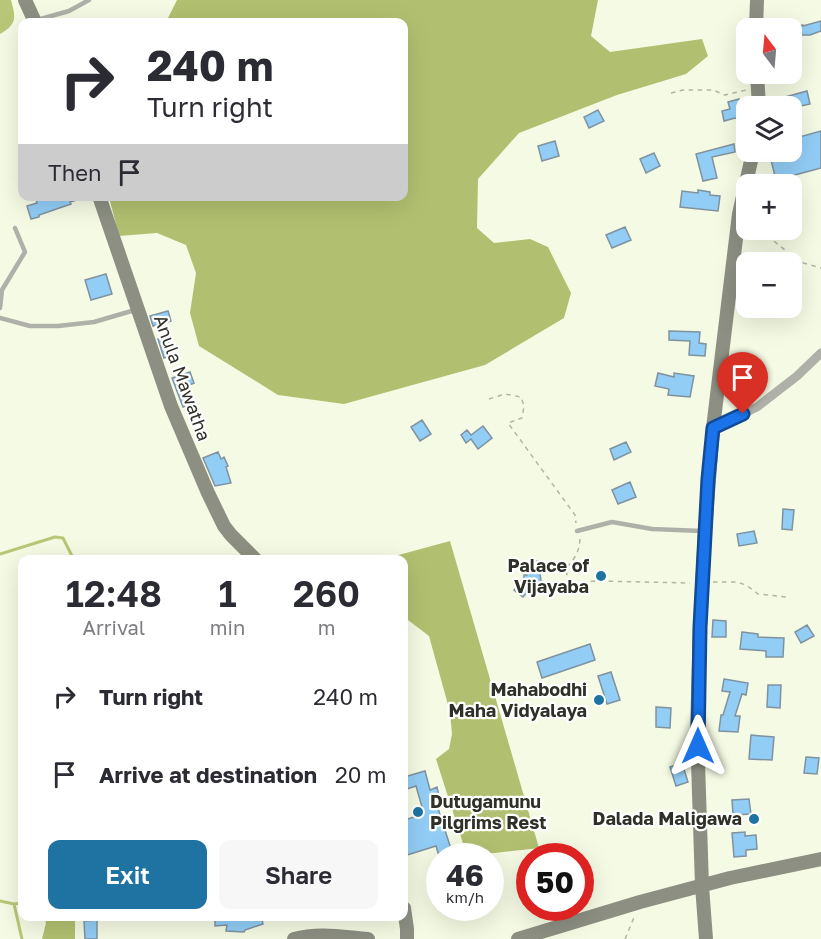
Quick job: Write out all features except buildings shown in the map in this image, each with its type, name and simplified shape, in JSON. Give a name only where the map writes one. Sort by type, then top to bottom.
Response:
[{"type":"main road","points":[[25,0],[32,18]]},
{"type":"main road","points":[[756,18],[757,0]]},
{"type":"main road","points":[[706,939],[697,731],[702,583],[713,428],[739,214],[751,162]]},
{"type":"main road","name":"Anula Mawatha","points":[[101,201],[171,406],[224,526],[251,555]]},
{"type":"main road","points":[[518,939],[640,902],[730,878],[821,859]]},
{"type":"main road","points":[[406,921],[407,939]]},
{"type":"main road","points":[[294,939],[321,935],[368,939]]},
{"type":"street","points":[[713,428],[757,407],[797,376],[821,353]]},
{"type":"lane","points":[[47,18],[69,11],[89,0]]},
{"type":"lane","points":[[0,308],[2,290],[25,252],[15,228]]},
{"type":"lane","points":[[0,318],[30,326],[58,326],[94,322],[138,309]]},
{"type":"lane","points":[[577,531],[612,522],[652,529],[705,531]]},
{"type":"path","points":[[670,93],[683,90],[712,90],[725,95],[748,84]]},
{"type":"path","points":[[772,240],[788,252]]},
{"type":"path","points":[[802,263],[821,268]]},
{"type":"path","points":[[489,399],[505,394],[522,397],[524,406],[522,418],[508,423],[575,515],[580,539],[577,555],[566,568],[568,584],[596,581],[737,582],[746,585],[758,594],[786,597]]},
{"type":"path","points":[[625,939],[640,902]]},
{"type":"shaded area","points":[[0,0],[11,0],[14,20],[10,27],[0,34]]},
{"type":"shaded area","points":[[177,0],[598,0],[591,36],[610,52],[702,39],[708,56],[686,74],[617,95],[519,133],[478,179],[477,228],[494,243],[530,239],[548,247],[571,293],[564,318],[485,365],[344,404],[278,395],[199,346],[190,313],[196,273],[186,245],[157,233],[119,236],[110,201],[408,201],[408,18],[168,18]]},
{"type":"shaded area","points":[[450,541],[538,843],[516,843],[516,851],[504,852],[504,843],[463,843],[436,759],[449,749],[452,734],[450,712],[429,636],[408,620],[408,555],[399,555]]},
{"type":"shaded area","points":[[45,921],[75,921],[75,939],[42,939]]},
{"type":"waterway","points":[[0,554],[55,537],[63,538],[72,555]]},
{"type":"waterway","points":[[0,901],[18,904]]},
{"type":"waterway","points":[[14,904],[22,939]]},
{"type":"place","name":"Palace of Vijayaba","points":[[601,576]]},
{"type":"place","name":"Mahabodhi Maha Vidyalaya","points":[[599,700]]},
{"type":"place","name":"Dutugamunu Pilgrims Rest","points":[[418,812]]},
{"type":"place","name":"Dalada Maligawa","points":[[754,819]]},
{"type":"route","points":[[698,746],[700,627],[713,428],[743,414]]}]
